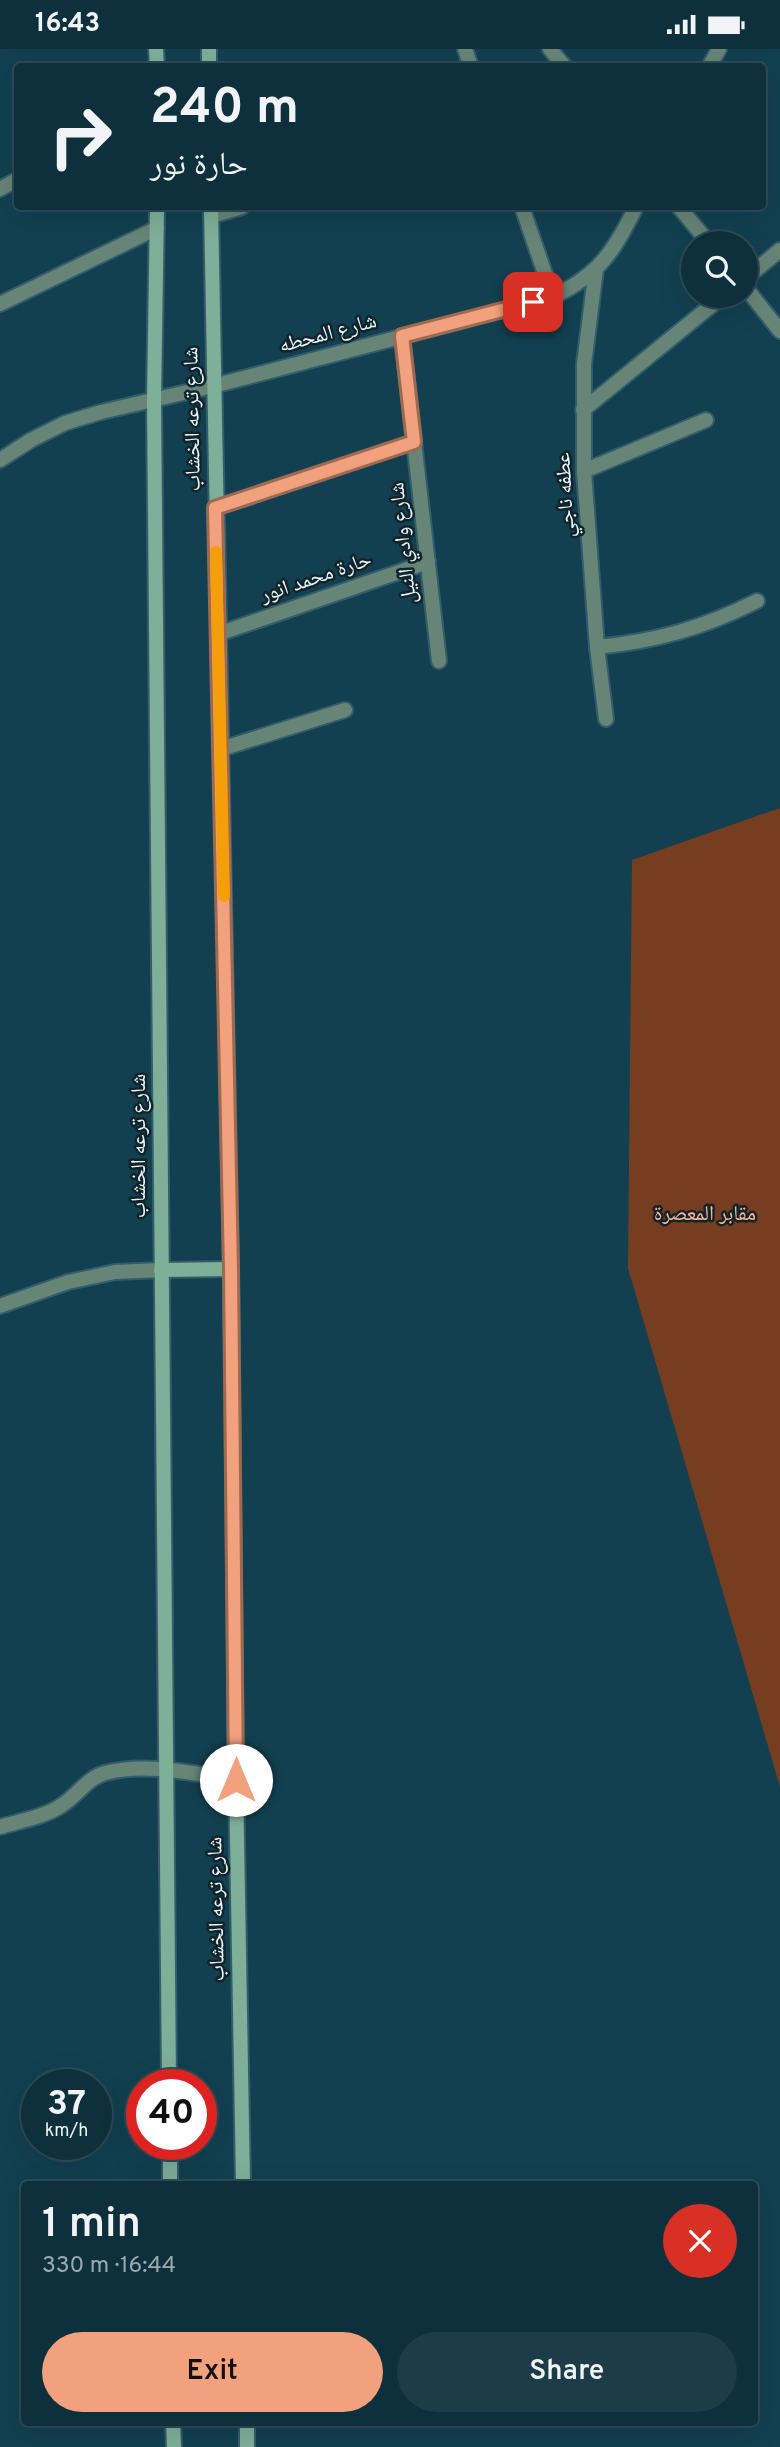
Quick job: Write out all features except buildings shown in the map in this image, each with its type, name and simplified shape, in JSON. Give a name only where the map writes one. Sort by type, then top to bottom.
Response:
[{"type":"street","points":[[550,49],[562,63]]},
{"type":"street","name":"شارع ترعه الخشاب","points":[[157,210],[154,400],[169,2069]]},
{"type":"street","points":[[523,210],[554,296]]},
{"type":"street","name":"شارع المحطه","points":[[0,460],[65,423],[554,296],[576,285],[596,269],[612,251],[634,210]]},
{"type":"street","points":[[682,210],[699,231]]},
{"type":"street","name":"شارع ترعه الخشاب","points":[[211,211],[231,1269],[243,2181]]},
{"type":"street","points":[[0,304],[157,228]]},
{"type":"street","points":[[758,268],[780,250]]},
{"type":"street","name":"عطفه ناجي","points":[[596,269],[586,340],[584,471],[597,647],[606,719]]},
{"type":"street","points":[[758,303],[780,331]]},
{"type":"street","points":[[583,410],[708,308]]},
{"type":"street","name":"شارع وادي النيل","points":[[402,336],[439,661]]},
{"type":"street","points":[[584,471],[706,420]]},
{"type":"street","points":[[215,508],[414,442]]},
{"type":"street","name":"حارة محمد انور","points":[[218,633],[428,562]]},
{"type":"street","points":[[597,647],[639,643],[680,633],[719,620],[757,601]]},
{"type":"street","points":[[220,750],[345,710]]},
{"type":"street","points":[[0,1306],[68,1282],[115,1272],[231,1269]]},
{"type":"street","points":[[0,1827],[62,1806],[83,1786],[104,1774],[133,1770],[165,1771],[236,1780]]},
{"type":"street","points":[[170,2160],[170,2181]]},
{"type":"street","points":[[173,2426],[174,2447]]},
{"type":"street","points":[[247,2426],[247,2447]]},
{"type":"green space","name":"مقابر المعصرة","points":[[780,808],[780,1787],[628,1268],[632,860]]},
{"type":"slow traffic","points":[[216,552],[224,896]]},
{"type":"route","points":[[236,1780],[231,1269],[215,508],[414,442],[402,336],[533,302]]}]
